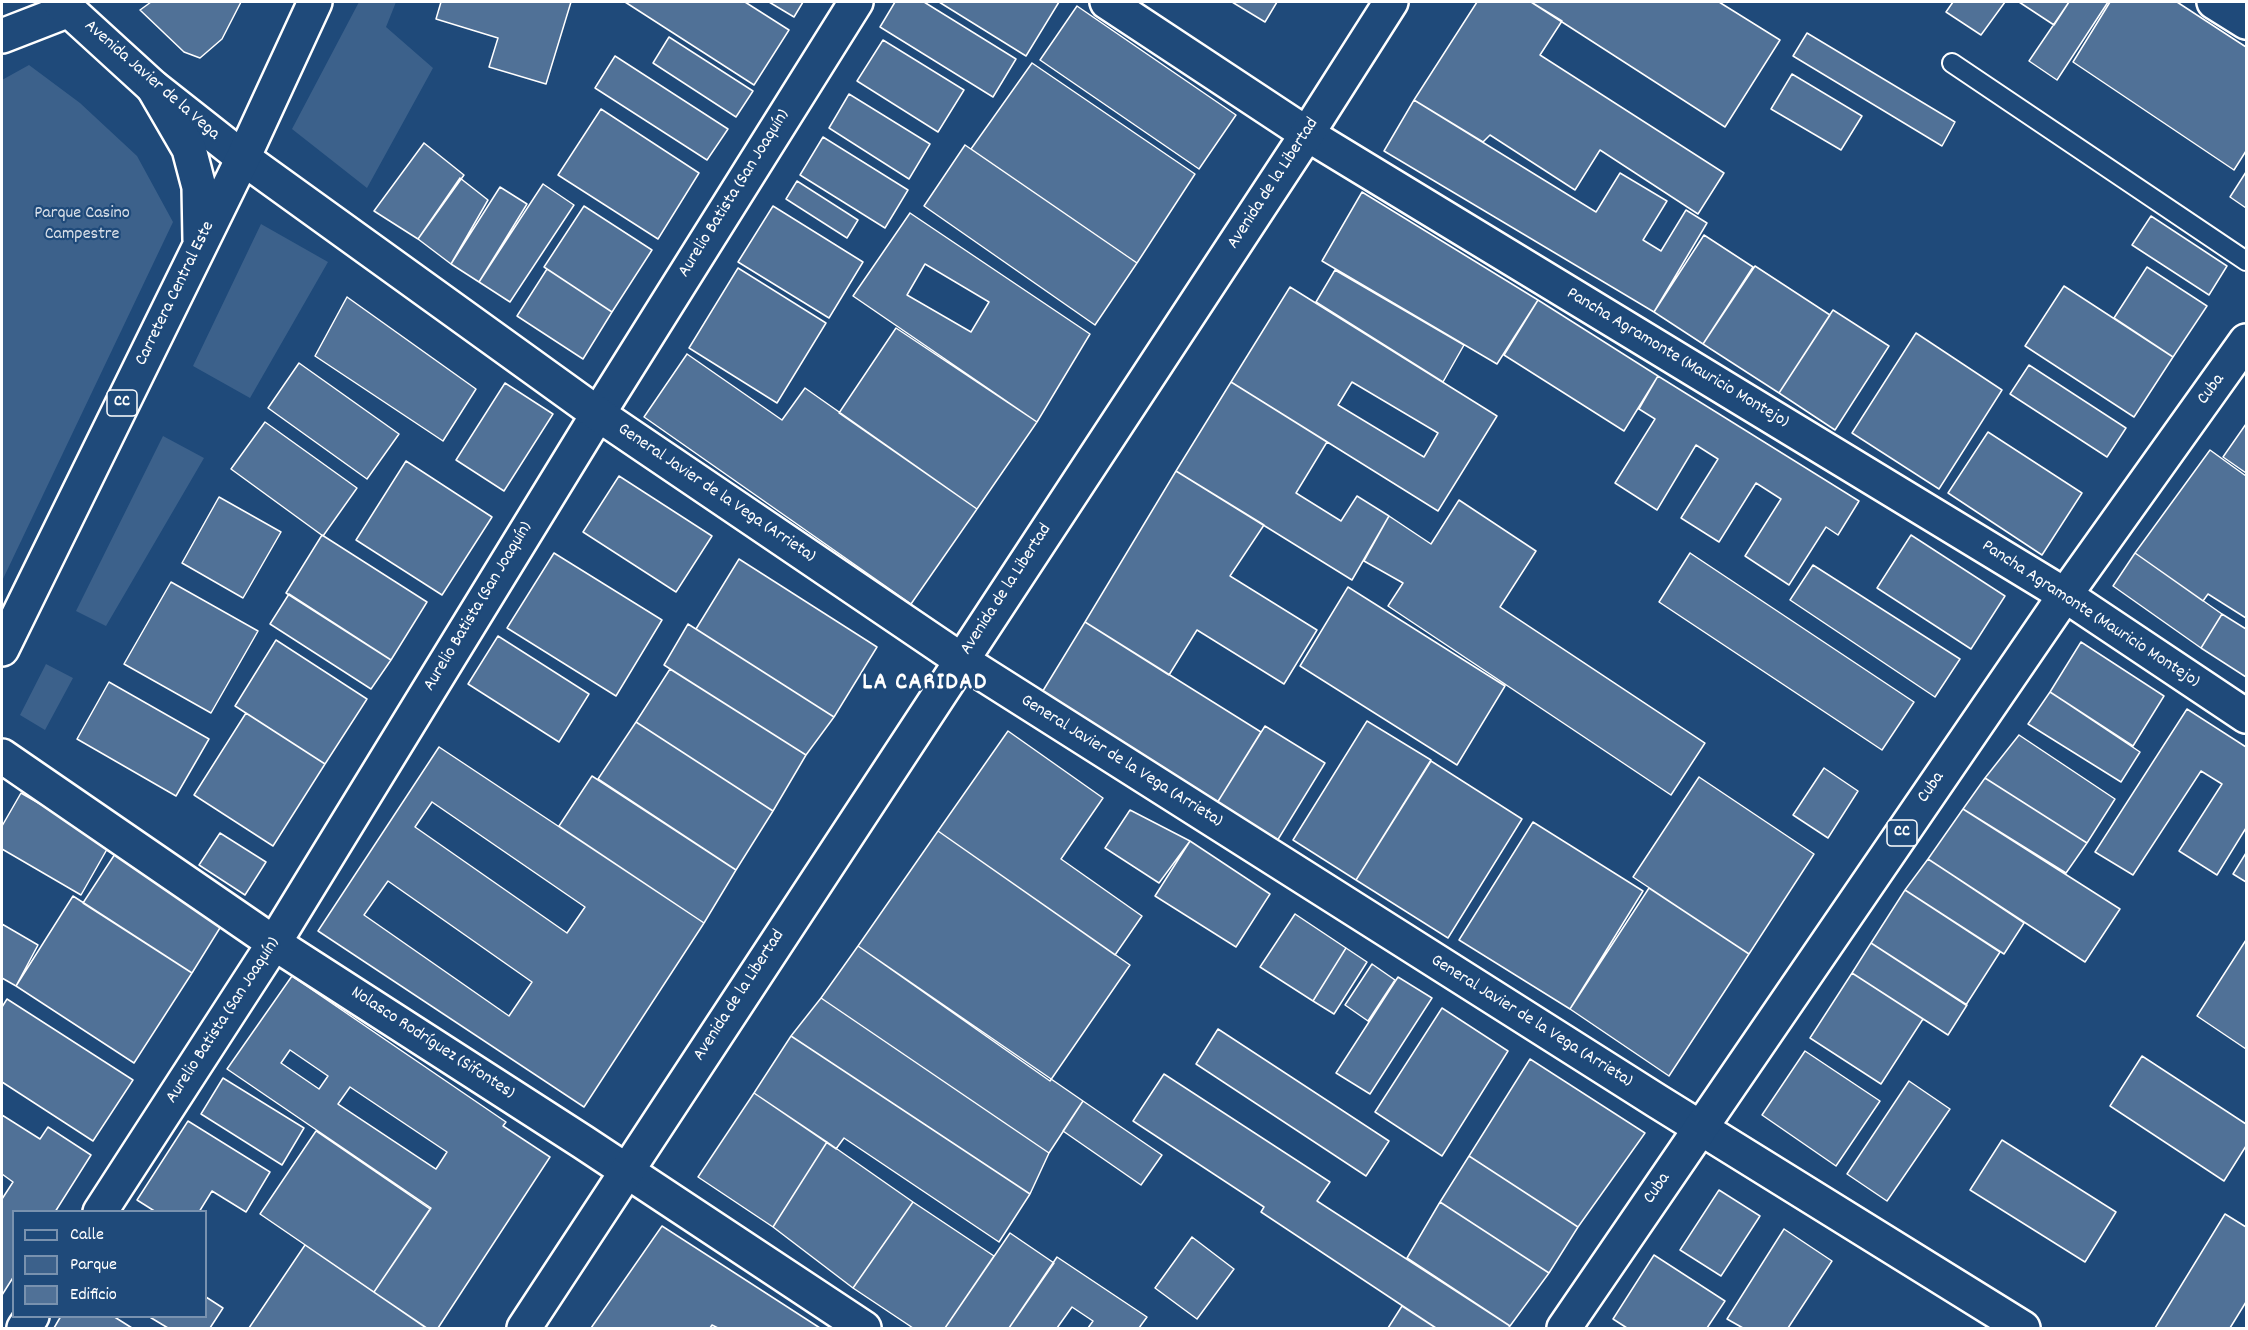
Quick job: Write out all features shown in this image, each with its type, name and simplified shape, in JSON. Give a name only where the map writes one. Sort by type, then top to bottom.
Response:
[{"type":"main road","name":"Carretera Central Este","points":[[2,649],[243,158],[315,2]]},
{"type":"main road","name":"Aurelio Batista (San Joaquín)","points":[[101,1210],[274,943],[598,414],[856,2]]},
{"type":"main road","name":"Pancha Agramonte (Mauricio Montejo)","points":[[1107,2],[1308,134],[2065,595],[2247,716]]},
{"type":"main road","name":"Avenida de la Libertad","points":[[524,1329],[626,1170],[1308,134],[1391,2]]},
{"type":"main road","points":[[2214,2],[2247,22]]},
{"type":"main road","name":"Avenida Javier de la Vega","points":[[65,6],[153,87],[243,158]]},
{"type":"main road","points":[[2,36],[65,6]]},
{"type":"main road","points":[[153,87],[189,149],[199,187],[200,245]]},
{"type":"main road","name":"General Javier de la Vega (Arrieta)","points":[[243,158],[598,414],[961,660],[2023,1329]]},
{"type":"main road","name":"Cuba","points":[[1564,1329],[1699,1127],[2065,595],[2247,341]]},
{"type":"main road","name":"Nolasco Rodríguez (Sifontes)","points":[[2,756],[274,943],[626,1170],[864,1329]]},
{"type":"lane","points":[[1952,63],[2247,261]]},
{"type":"green space","points":[[359,2],[396,2],[386,27],[433,68],[367,188],[292,129]]},
{"type":"green space","name":"Parque Casino Campestre","points":[[29,65],[80,103],[137,156],[173,222],[2,581],[2,80]]},
{"type":"green space","points":[[261,224],[328,262],[250,398],[193,366]]},
{"type":"green space","points":[[163,436],[204,458],[106,626],[76,611]]},
{"type":"green space","points":[[46,664],[73,678],[45,730],[20,715]]},
{"type":"building","points":[[151,2],[241,2],[222,39],[200,58],[184,52],[140,10]]},
{"type":"building","points":[[441,2],[571,2],[546,84],[489,67],[498,38],[436,19]]},
{"type":"building","points":[[625,2],[745,2],[789,30],[754,85]]},
{"type":"building","points":[[769,2],[803,2],[794,17]]},
{"type":"building","points":[[895,2],[924,2],[1016,59],[993,97],[880,27]]},
{"type":"building","points":[[939,2],[1059,2],[1026,56]]},
{"type":"building","points":[[1232,2],[1277,2],[1265,22]]},
{"type":"building","points":[[1477,2],[1531,2],[1562,21],[1540,55],[1724,173],[1698,214],[1600,150],[1575,190],[1490,135],[1483,142],[1414,100]]},
{"type":"building","points":[[1531,2],[1719,2],[1780,40],[1725,127]]},
{"type":"building","points":[[1953,2],[2005,2],[1981,35],[1946,12]]},
{"type":"building","points":[[2019,2],[2069,2],[2054,25]]},
{"type":"building","points":[[2069,2],[2108,2],[2057,80],[2029,61]]},
{"type":"building","points":[[2110,2],[2177,2],[2246,47],[2246,151],[2234,170],[2073,62]]},
{"type":"building","points":[[1077,6],[1236,115],[1199,169],[1040,60]]},
{"type":"building","points":[[1807,33],[1955,122],[1942,146],[1793,56]]},
{"type":"building","points":[[669,37],[753,91],[736,117],[653,63]]},
{"type":"building","points":[[883,40],[964,90],[938,132],[857,81]]},
{"type":"building","points":[[615,56],[728,129],[707,160],[595,88]]},
{"type":"building","points":[[1032,63],[1195,174],[1137,263],[971,149]]},
{"type":"building","points":[[1792,74],[1862,116],[1841,150],[1771,109]]},
{"type":"building","points":[[849,94],[930,144],[909,179],[829,128]]},
{"type":"building","points":[[1414,100],[1596,212],[1620,173],[1667,201],[1643,240],[1661,251],[1686,210],[1707,223],[1654,312],[1384,151]]},
{"type":"building","points":[[601,109],[699,173],[658,239],[558,175]]},
{"type":"building","points":[[823,137],[908,190],[885,228],[800,175]]},
{"type":"building","points":[[424,143],[464,175],[418,239],[374,211]]},
{"type":"building","points":[[965,145],[1137,263],[1095,325],[924,206]]},
{"type":"building","points":[[2246,172],[2246,208],[2230,197]]},
{"type":"building","points":[[460,178],[488,200],[451,264],[418,239]]},
{"type":"building","points":[[797,181],[858,220],[847,238],[786,199]]},
{"type":"building","points":[[543,184],[574,205],[510,302],[479,282]]},
{"type":"building","points":[[500,187],[527,204],[479,282],[451,264]]},
{"type":"building","points":[[1362,192],[1538,300],[1497,364],[1322,261]]},
{"type":"building","points":[[584,206],[652,250],[612,312],[544,267]]},
{"type":"building","points":[[773,206],[863,262],[829,318],[738,262]]},
{"type":"building","points":[[910,213],[1090,334],[1037,422],[853,296]],"holes":[[[925,264],[989,302],[971,332],[907,295]]]},
{"type":"building","points":[[2151,216],[2227,266],[2209,295],[2132,245]]},
{"type":"building","points":[[1704,235],[1753,267],[1703,344],[1654,312]]},
{"type":"building","points":[[1755,266],[1830,315],[1779,393],[1703,344]]},
{"type":"building","points":[[2147,267],[2207,306],[2173,357],[2114,318]]},
{"type":"building","points":[[738,268],[826,323],[777,403],[689,348]]},
{"type":"building","points":[[547,269],[612,312],[583,359],[517,316]]},
{"type":"building","points":[[1335,270],[1464,345],[1443,382],[1316,302]]},
{"type":"building","points":[[2064,286],[2173,357],[2134,417],[2025,346]]},
{"type":"building","points":[[1290,287],[1497,416],[1438,511],[1231,382]],"holes":[[[1352,382],[1438,433],[1424,457],[1338,405]]]},
{"type":"building","points":[[347,297],[476,389],[443,441],[315,356]]},
{"type":"building","points":[[1538,300],[1658,376],[1624,431],[1504,355]]},
{"type":"building","points":[[1833,310],[1889,346],[1835,430],[1779,393]]},
{"type":"building","points":[[896,328],[1037,422],[977,509],[839,413]]},
{"type":"building","points":[[1916,333],[2002,390],[1939,489],[1852,433]]},
{"type":"building","points":[[687,354],[782,420],[805,388],[977,509],[911,604],[644,417]]},
{"type":"building","points":[[299,363],[399,434],[367,479],[268,408]]},
{"type":"building","points":[[2029,365],[2126,428],[2107,457],[2010,394]]},
{"type":"building","points":[[1658,376],[1859,501],[1838,535],[1826,527],[1789,585],[1745,556],[1781,499],[1756,483],[1719,542],[1681,518],[1718,459],[1696,445],[1657,510],[1615,483],[1655,419],[1639,409]]},
{"type":"building","points":[[1231,382],[1327,442],[1296,493],[1341,521],[1357,496],[1389,516],[1352,580],[1176,471]]},
{"type":"building","points":[[505,383],[553,414],[504,491],[456,460]]},
{"type":"building","points":[[265,422],[357,488],[323,536],[231,469]]},
{"type":"building","points":[[2246,424],[2246,473],[2223,457]]},
{"type":"building","points":[[1988,432],[2082,493],[2042,555],[1948,493]]},
{"type":"building","points":[[2210,450],[2246,476],[2246,618],[2208,594],[2203,601],[2135,553]]},
{"type":"building","points":[[406,461],[492,517],[442,595],[356,540]]},
{"type":"building","points":[[1176,471],[1264,525],[1230,576],[1317,630],[1284,684],[1197,630],[1169,675],[1085,622]]},
{"type":"building","points":[[619,476],[712,536],[676,592],[583,532]]},
{"type":"building","points":[[219,497],[281,532],[243,598],[182,563]]},
{"type":"building","points":[[1459,500],[1536,551],[1500,607],[1705,743],[1671,795],[1388,606],[1403,583],[1364,561],[1389,516],[1431,544]]},
{"type":"building","points":[[322,535],[427,602],[391,660],[286,593]]},
{"type":"building","points":[[1911,535],[2005,596],[1971,649],[1877,588]]},
{"type":"building","points":[[554,553],[662,620],[616,696],[507,628]]},
{"type":"building","points":[[1690,553],[1914,702],[1882,750],[1659,602]]},
{"type":"building","points":[[2135,553],[2222,614],[2201,648],[2113,586]]},
{"type":"building","points":[[739,559],[877,647],[834,717],[696,629]]},
{"type":"building","points":[[1813,565],[1960,659],[1935,697],[1790,600]]},
{"type":"building","points":[[171,582],[258,631],[211,713],[124,664]]},
{"type":"building","points":[[1348,587],[1505,686],[1457,765],[1300,666]]},
{"type":"building","points":[[289,594],[391,660],[371,689],[270,624]]},
{"type":"building","points":[[2222,614],[2246,629],[2246,677],[2201,648]]},
{"type":"building","points":[[1085,622],[1261,732],[1217,803],[1041,694]]},
{"type":"building","points":[[688,624],[834,717],[806,755],[664,665]]},
{"type":"building","points":[[498,636],[589,694],[559,742],[468,684]]},
{"type":"building","points":[[276,640],[367,699],[325,764],[235,706]]},
{"type":"building","points":[[2081,642],[2164,696],[2133,746],[2050,692]]},
{"type":"building","points":[[670,669],[806,755],[773,811],[636,722]]},
{"type":"building","points":[[109,682],[209,739],[176,796],[77,739]]},
{"type":"building","points":[[2050,692],[2140,752],[2121,782],[2028,724]]},
{"type":"building","points":[[2187,709],[2246,747],[2246,828],[2217,875],[2179,851],[2222,784],[2201,771],[2133,875],[2095,852]]},
{"type":"building","points":[[246,713],[325,764],[273,846],[194,795]]},
{"type":"building","points":[[1367,721],[1431,760],[1356,880],[1293,840]]},
{"type":"building","points":[[636,722],[773,811],[736,870],[598,779]]},
{"type":"building","points":[[1265,726],[1325,763],[1277,841],[1217,803]]},
{"type":"building","points":[[1008,731],[1103,798],[1061,859],[1142,916],[1115,955],[938,831]]},
{"type":"building","points":[[2019,735],[2115,799],[2087,843],[1985,778]]},
{"type":"building","points":[[439,747],[704,923],[584,1107],[318,931]],"holes":[[[432,802],[585,907],[567,933],[415,827]],[[388,881],[532,982],[509,1016],[364,915]]]},
{"type":"building","points":[[1431,761],[1522,819],[1448,938],[1356,880]]},
{"type":"building","points":[[1824,768],[1858,791],[1828,838],[1793,815]]},
{"type":"building","points":[[592,776],[736,870],[704,923],[559,826]]},
{"type":"building","points":[[1699,777],[1814,854],[1749,954],[1633,877]]},
{"type":"building","points":[[1985,778],[2087,843],[2066,873],[1963,809]]},
{"type":"building","points":[[21,793],[110,844],[81,895],[2,849],[2,826]]},
{"type":"building","points":[[1963,809],[2120,909],[2085,962],[1928,859]]},
{"type":"building","points":[[1130,810],[1190,841],[1159,883],[1105,848]]},
{"type":"building","points":[[1533,822],[1643,891],[1570,1009],[1459,940]]},
{"type":"building","points":[[938,831],[1130,965],[1050,1081],[858,946]]},
{"type":"building","points":[[220,833],[266,862],[245,895],[199,865]]},
{"type":"building","points":[[1190,841],[1270,894],[1236,947],[1155,896]]},
{"type":"building","points":[[2246,853],[2246,882],[2233,874]]},
{"type":"building","points":[[115,854],[223,923],[192,973],[83,903]]},
{"type":"building","points":[[1928,859],[2024,923],[2004,954],[1905,890]]},
{"type":"building","points":[[1649,888],[1749,954],[1669,1076],[1570,1009]]},
{"type":"building","points":[[1905,890],[2000,952],[1966,1005],[1871,943]]},
{"type":"building","points":[[73,896],[192,973],[134,1063],[16,986]]},
{"type":"building","points":[[1295,914],[1346,948],[1313,1001],[1260,967]]},
{"type":"building","points":[[2,924],[38,945],[16,986],[2,978]]},
{"type":"building","points":[[2246,940],[2246,1049],[2197,1016]]},
{"type":"building","points":[[1871,943],[1967,1005],[1948,1035],[1852,973]]},
{"type":"building","points":[[858,946],[1083,1101],[1049,1153],[821,998]]},
{"type":"building","points":[[1346,948],[1367,962],[1334,1014],[1313,1001]]},
{"type":"building","points":[[1372,964],[1395,980],[1368,1021],[1345,1005]]},
{"type":"building","points":[[1852,973],[1923,1019],[1881,1084],[1810,1038]]},
{"type":"building","points":[[292,976],[506,1122],[503,1126],[550,1157],[438,1328],[427,1328],[374,1292],[431,1208],[227,1069]],"holes":[[[290,1050],[328,1076],[319,1089],[281,1063]],[[350,1087],[447,1152],[436,1169],[338,1104]]]},
{"type":"building","points":[[1398,977],[1432,998],[1370,1094],[1336,1073]]},
{"type":"building","points":[[821,998],[1049,1153],[1030,1194],[791,1036]]},
{"type":"building","points":[[7,999],[133,1080],[93,1141],[2,1082],[2,1007]]},
{"type":"building","points":[[1442,1008],[1508,1051],[1442,1156],[1375,1112]]},
{"type":"building","points":[[1218,1029],[1389,1141],[1366,1176],[1196,1064]]},
{"type":"building","points":[[791,1036],[1030,1194],[999,1242],[844,1138],[836,1149],[754,1093]]},
{"type":"building","points":[[1805,1051],[1880,1101],[1836,1166],[1762,1115]]},
{"type":"building","points":[[2142,1056],[2246,1124],[2246,1146],[2224,1181],[2110,1106]]},
{"type":"building","points":[[1530,1059],[1645,1133],[1578,1227],[1469,1156]]},
{"type":"building","points":[[1164,1074],[1330,1182],[1317,1201],[1510,1326],[1508,1328],[1436,1328],[1261,1212],[1264,1207],[1133,1121]]},
{"type":"building","points":[[223,1078],[304,1128],[282,1165],[201,1114]]},
{"type":"building","points":[[1909,1081],[1950,1109],[1887,1201],[1847,1174]]},
{"type":"building","points":[[754,1093],[827,1142],[773,1227],[698,1177]]},
{"type":"building","points":[[1083,1101],[1162,1155],[1141,1185],[1063,1131]]},
{"type":"building","points":[[2,1115],[40,1139],[48,1127],[91,1155],[56,1210],[12,1210],[12,1279],[2,1295],[2,1199],[13,1182],[2,1174]]},
{"type":"building","points":[[188,1121],[270,1172],[246,1212],[212,1191],[200,1210],[153,1210],[137,1200]]},
{"type":"building","points":[[316,1131],[430,1209],[374,1292],[260,1214]]},
{"type":"building","points":[[2002,1140],[2116,1212],[2085,1262],[1970,1190]]},
{"type":"building","points":[[827,1142],[913,1202],[853,1288],[773,1227]]},
{"type":"building","points":[[1469,1156],[1578,1227],[1549,1273],[1440,1202]]},
{"type":"building","points":[[1719,1190],[1760,1216],[1721,1276],[1680,1250]]},
{"type":"building","points":[[913,1202],[994,1256],[945,1328],[913,1328],[853,1288]]},
{"type":"building","points":[[1440,1202],[1549,1273],[1510,1326],[1407,1258]]},
{"type":"building","points":[[2225,1214],[2246,1227],[2246,1302],[2230,1328],[2155,1328]]},
{"type":"building","points":[[662,1226],[820,1328],[718,1328],[712,1325],[710,1328],[591,1328]]},
{"type":"building","points":[[1784,1229],[1832,1261],[1788,1328],[1743,1328],[1727,1319]]},
{"type":"building","points":[[1010,1233],[1054,1263],[1009,1328],[945,1328]]},
{"type":"building","points":[[1192,1237],[1234,1269],[1197,1319],[1155,1288]]},
{"type":"building","points":[[305,1245],[426,1328],[249,1328]]},
{"type":"building","points":[[1654,1255],[1725,1301],[1707,1328],[1627,1328],[1613,1319]]},
{"type":"building","points":[[1057,1257],[1147,1317],[1139,1328],[1088,1328],[1093,1321],[1072,1307],[1057,1328],[1009,1328]]},
{"type":"building","points":[[207,1298],[223,1308],[210,1328],[168,1328],[151,1318],[207,1318]]},
{"type":"building","points":[[1402,1306],[1436,1328],[1388,1328]]},
{"type":"building","points":[[60,1318],[116,1318],[132,1328],[54,1328]]},
{"type":"district","name":"LA CARIDAD","points":[[925,685]]}]
